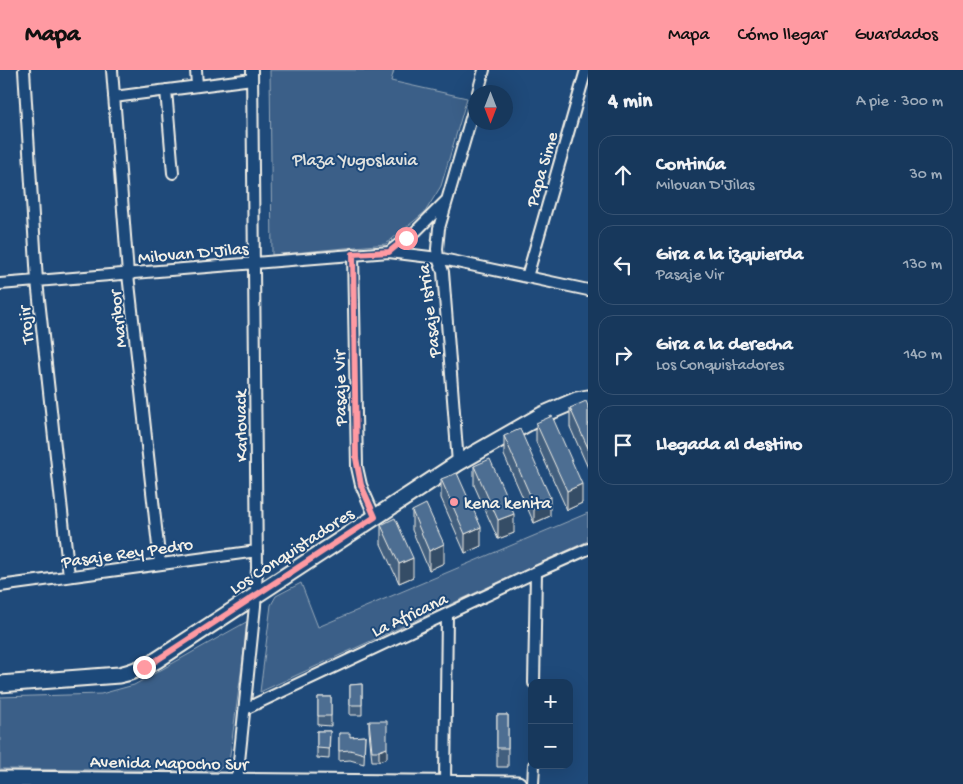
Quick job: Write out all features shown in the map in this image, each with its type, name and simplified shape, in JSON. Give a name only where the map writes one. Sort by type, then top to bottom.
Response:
[{"type":"street","name":"Trojir","points":[[24,70],[37,281],[69,576]]},
{"type":"street","name":"Maribor","points":[[112,70],[128,274],[160,564]]},
{"type":"street","points":[[196,70],[196,86]]},
{"type":"street","points":[[480,85],[484,70]]},
{"type":"street","name":"Papa Sime","points":[[527,277],[586,70]]},
{"type":"street","points":[[114,97],[196,86],[252,74]]},
{"type":"street","name":"Karlovack","points":[[237,781],[256,596],[258,551],[252,74]]},
{"type":"street","points":[[166,90],[173,172]]},
{"type":"street","name":"Pasaje Istria","points":[[458,463],[443,272],[438,258],[437,240],[468,128]]},
{"type":"street","points":[[389,252],[416,230],[447,200]]},
{"type":"street","name":"Milovan D'Jilas","points":[[0,284],[389,252],[438,258],[588,290]]},
{"type":"street","name":"Pasaje Vir","points":[[353,254],[356,458],[361,485],[375,517]]},
{"type":"street","name":"Los Conquistadores","points":[[0,684],[119,675],[137,670],[157,660],[458,463],[542,415],[577,400],[588,398]]},
{"type":"street","name":"La Africana","points":[[245,709],[588,549]]},
{"type":"street","name":"Pasaje Rey Pedro","points":[[0,586],[258,551]]},
{"type":"street","points":[[534,679],[536,572]]},
{"type":"street","points":[[445,783],[447,614]]},
{"type":"street","points":[[533,784],[534,769]]},
{"type":"street","name":"Avenida Mapocho Sur","points":[[0,779],[518,784]]},
{"type":"green space","name":"Plaza Yugoslavia","points":[[270,70],[394,70],[391,81],[467,98],[441,186],[425,212],[386,244],[272,255]]},
{"type":"green space","points":[[588,513],[588,541],[260,692],[271,605],[276,596],[301,583],[318,627]]},
{"type":"green space","points":[[248,621],[229,762],[217,771],[0,769],[0,697],[101,694],[134,685]]},
{"type":"building","points":[[586,401],[588,406],[588,448],[570,408]]},
{"type":"building","points":[[552,416],[582,484],[567,491],[536,423]]},
{"type":"building","points":[[520,429],[550,497],[534,504],[504,436]]},
{"type":"building","points":[[490,459],[514,514],[498,520],[474,466]]},
{"type":"building","points":[[457,473],[481,527],[465,534],[441,479]]},
{"type":"building","points":[[426,504],[444,544],[429,551],[412,511]]},
{"type":"building","points":[[395,518],[413,558],[399,564],[381,525]]},
{"type":"building","points":[[362,684],[362,705],[350,705],[350,685]]},
{"type":"building","points":[[318,697],[331,697],[331,716],[318,716]]},
{"type":"building","points":[[497,715],[508,715],[508,748],[497,748]]},
{"type":"building","points":[[369,721],[387,721],[387,748],[372,751]]},
{"type":"building","points":[[317,731],[330,731],[329,749],[317,748]]},
{"type":"building","points":[[339,733],[350,733],[350,737],[365,736],[364,754],[350,750],[339,751]]},
{"type":"place","name":"kena kenita","points":[[454,502]]},
{"type":"route","points":[[144,667],[375,517],[361,485],[356,458],[353,254],[389,252],[406,238]]}]
